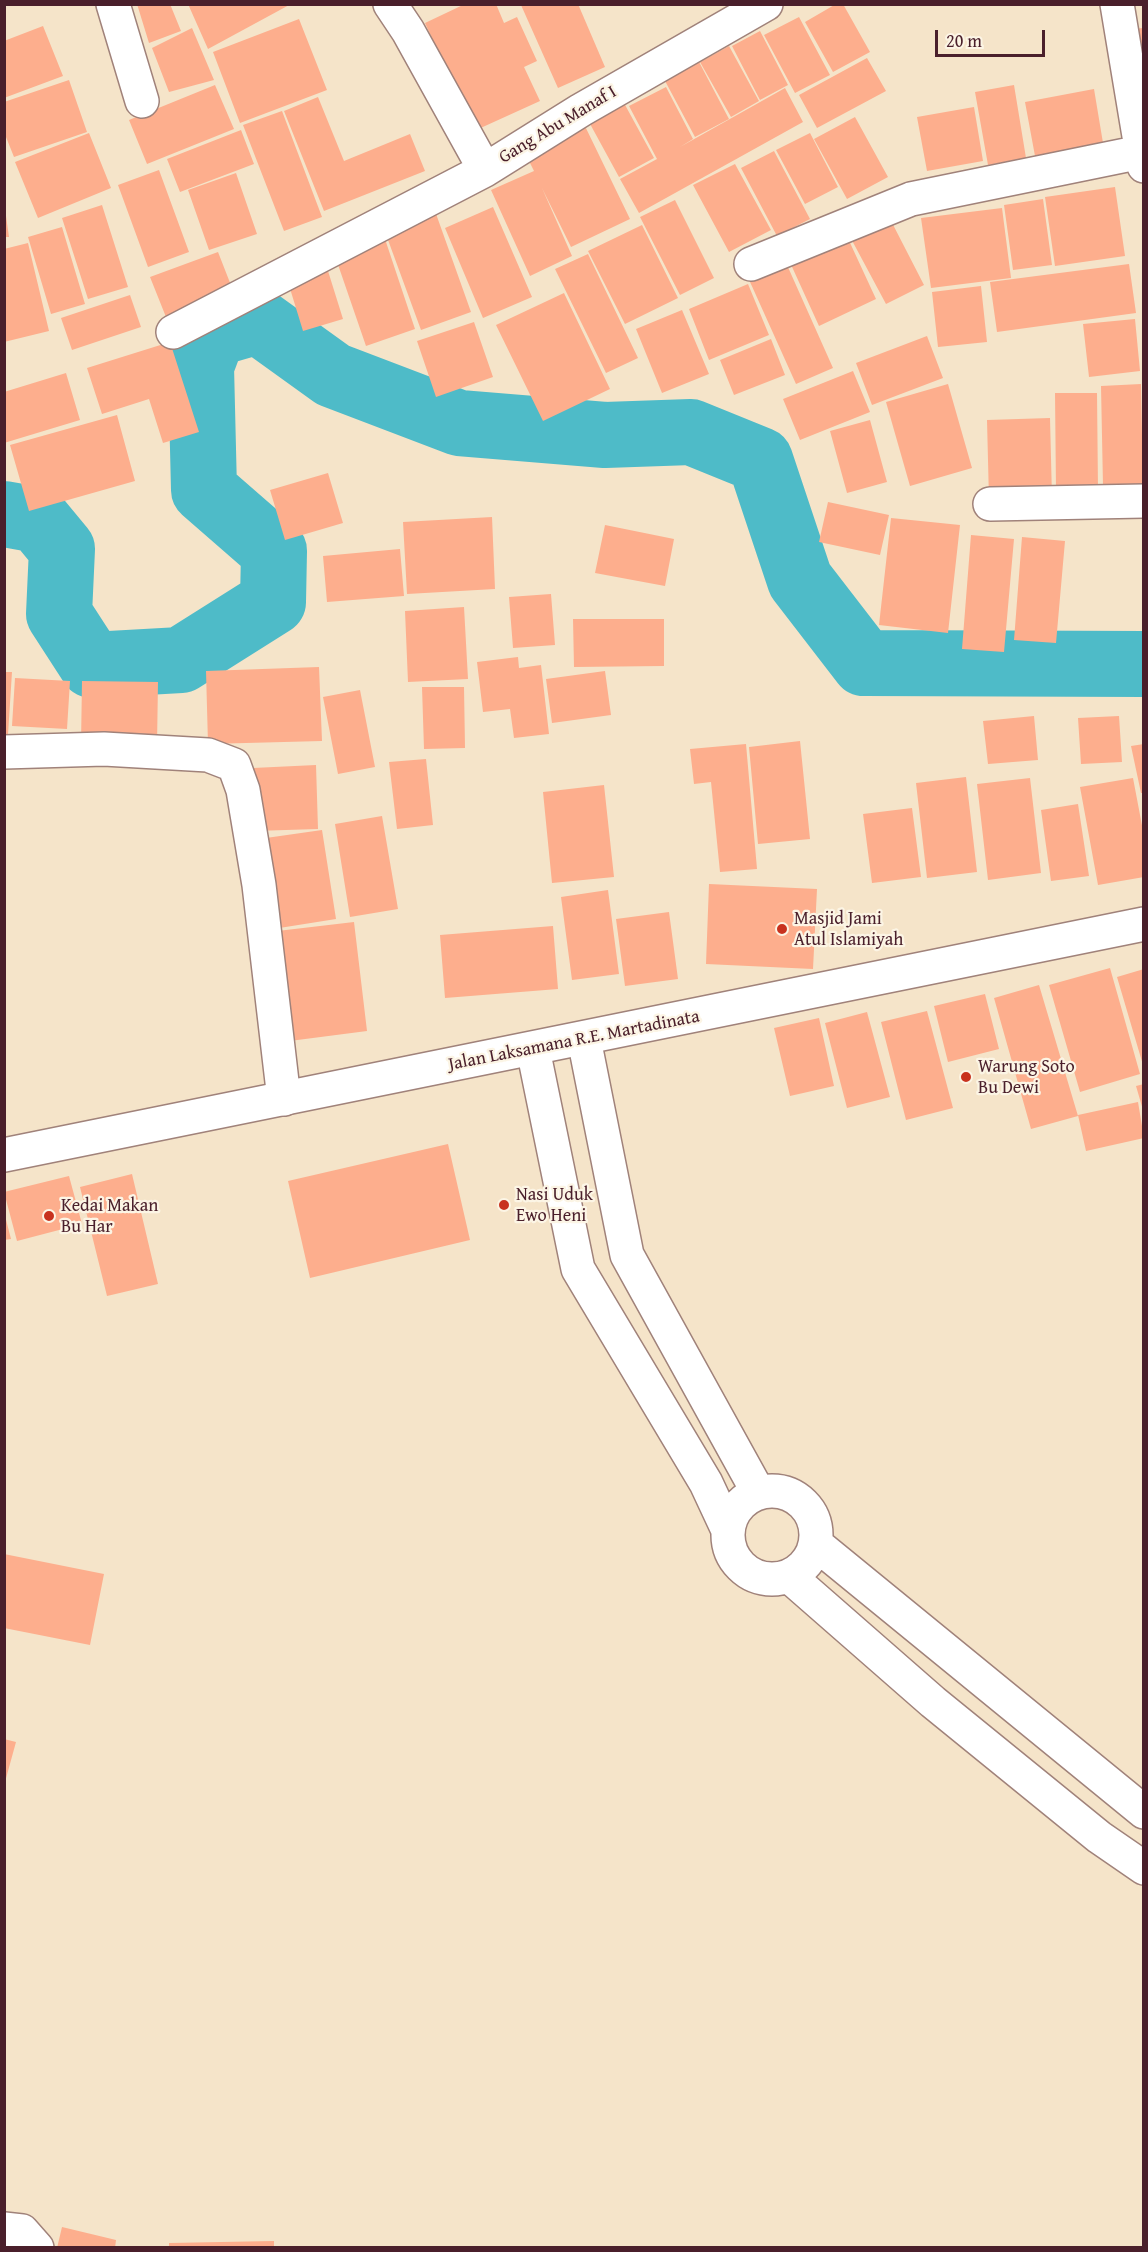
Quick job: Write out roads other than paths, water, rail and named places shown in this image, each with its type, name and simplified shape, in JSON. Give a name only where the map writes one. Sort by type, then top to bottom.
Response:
[{"type":"street","points":[[113,4],[142,101]]},
{"type":"street","name":"Gang Abu Manaf I","points":[[390,4],[408,31],[485,170],[581,110],[766,4]]},
{"type":"street","points":[[751,264],[911,199],[1142,159],[1117,4]]},
{"type":"street","points":[[173,332],[485,170]]},
{"type":"street","points":[[990,504],[1143,501]]},
{"type":"street","points":[[4,752],[104,749],[208,754],[234,765],[243,790],[259,885],[284,1099]]},
{"type":"street","name":"Jalan Laksamana R.E. Martadinata","points":[[4,1155],[1143,924]]},
{"type":"street","points":[[584,1039],[627,1255],[758,1492]]},
{"type":"street","points":[[533,1049],[578,1269],[706,1483],[728,1528]]},
{"type":"street","points":[[774,1491],[789,1494],[802,1502],[811,1514],[816,1529],[816,1544],[806,1563],[789,1576],[773,1580],[758,1577],[744,1570],[734,1558],[728,1544],[728,1528],[733,1512],[744,1500],[758,1492],[774,1491]]},
{"type":"street","points":[[816,1544],[1134,1806],[1099,1837]]},
{"type":"street","points":[[789,1576],[933,1702],[1099,1837],[1143,1868]]},
{"type":"street","points":[[4,2229],[22,2231],[37,2247]]},
{"type":"waterway","points":[[4,514],[38,520],[62,549],[59,614],[92,665],[181,660],[273,602],[274,551],[204,490],[201,366],[213,334],[258,321],[333,375],[459,423],[605,435],[691,432],[760,460],[800,580],[864,663],[1144,664]]},
{"type":"place","name":"Masjid Jami Atul Islamiyah","points":[[782,929]]},
{"type":"place","name":"Warung Soto Bu Dewi","points":[[966,1077]]},
{"type":"place","name":"Nasi Uduk Ewo Heni","points":[[504,1205]]},
{"type":"place","name":"Kedai Makan Bu Har","points":[[49,1216]]}]
